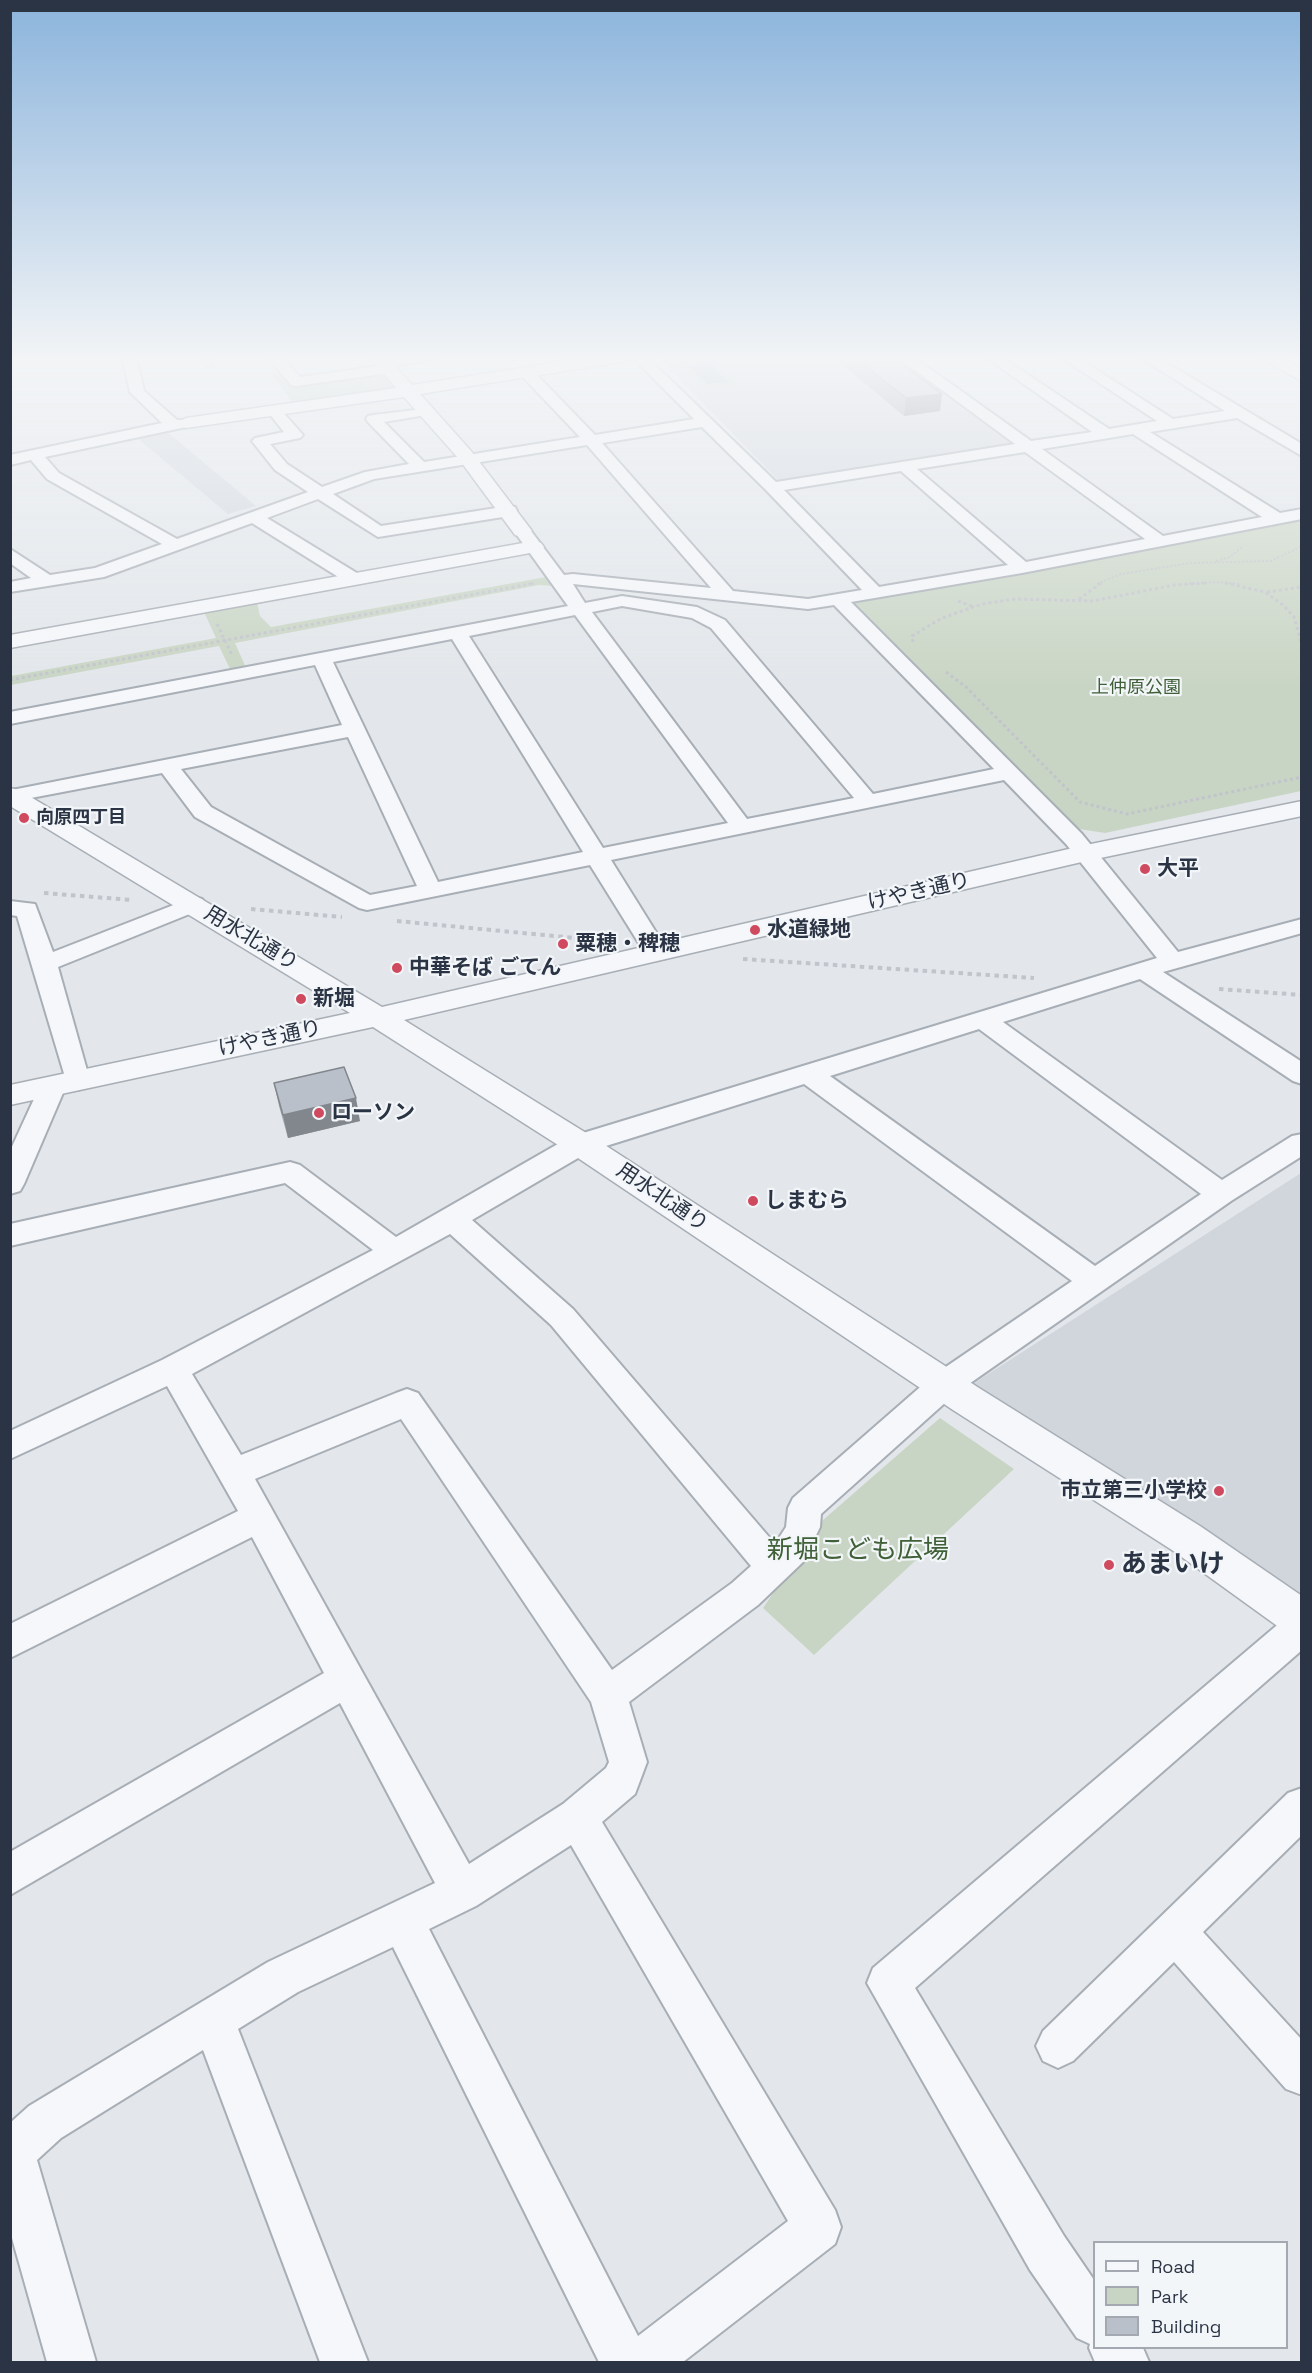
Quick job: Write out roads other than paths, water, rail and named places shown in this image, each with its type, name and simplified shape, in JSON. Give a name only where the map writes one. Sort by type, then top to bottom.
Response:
[{"type":"street","points":[[45,467],[53,476],[177,546]]},
{"type":"street","points":[[281,467],[319,495],[378,532],[509,511]]},
{"type":"street","points":[[10,587],[98,573],[319,495],[356,479],[415,467]]},
{"type":"street","points":[[474,467],[742,827]]},
{"type":"street","points":[[615,467],[727,595]]},
{"type":"street","points":[[751,467],[874,592]]},
{"type":"street","points":[[772,487],[899,467]]},
{"type":"street","points":[[905,467],[1022,568]]},
{"type":"street","points":[[1057,467],[1159,541]]},
{"type":"street","points":[[1194,467],[1276,519]]},
{"type":"street","points":[[559,581],[573,579],[808,604],[1022,568],[1302,514]]},
{"type":"street","points":[[254,517],[354,579]]},
{"type":"street","points":[[10,642],[354,579],[528,539]]},
{"type":"street","points":[[10,554],[46,581]]},
{"type":"street","points":[[838,599],[1086,854],[1169,973],[1302,1075]]},
{"type":"street","points":[[10,718],[622,602],[634,603],[697,613],[718,624],[868,801]]},
{"type":"street","points":[[458,634],[657,953]]},
{"type":"street","points":[[322,660],[430,890]]},
{"type":"street","points":[[11,796],[355,729]]},
{"type":"street","points":[[167,766],[203,812],[367,903],[1008,773]]},
{"type":"street","name":"用水北通り","points":[[11,796],[194,904],[580,1144],[945,1384],[1186,1538],[1302,1620]]},
{"type":"street","name":"けやき通り","points":[[10,1095],[377,1016],[1086,854],[1302,808]]},
{"type":"street","points":[[45,963],[194,904]]},
{"type":"street","points":[[10,908],[27,909],[45,963],[65,1083],[10,1184]]},
{"type":"street","points":[[10,1446],[173,1369],[395,1252],[580,1144],[1145,971],[1169,973],[1302,926]]},
{"type":"street","points":[[983,1020],[1221,1194]]},
{"type":"street","points":[[809,1074],[1094,1281]]},
{"type":"street","points":[[608,1695],[745,1594],[792,1550],[803,1527],[805,1508],[945,1384],[1221,1194],[1302,1143]]},
{"type":"street","points":[[10,1235],[290,1172],[395,1252]]},
{"type":"street","points":[[452,1219],[562,1317],[773,1567]]},
{"type":"street","points":[[173,1369],[259,1517],[462,1892]]},
{"type":"street","points":[[71,2362],[11,2153],[45,2122],[284,1977],[462,1892],[577,1818],[621,1781],[628,1762],[608,1695],[407,1402],[233,1473]]},
{"type":"street","points":[[10,1642],[259,1517]]},
{"type":"street","points":[[1093,2318],[1047,2253],[888,1983],[1302,1627]]},
{"type":"street","points":[[10,1875],[347,1679]]},
{"type":"street","points":[[1058,2046],[1301,1810]]},
{"type":"street","points":[[577,1818],[818,2227],[644,2362]]},
{"type":"street","points":[[402,1921],[626,2362]]},
{"type":"street","points":[[1176,1932],[1302,2073]]},
{"type":"street","points":[[213,2019],[344,2362]]},
{"type":"street","points":[[1114,2349],[1124,2362]]},
{"type":"place","name":"向原四丁目","points":[[24,818]]},
{"type":"place","name":"大平","points":[[1145,869]]},
{"type":"place","name":"水道緑地","points":[[755,930]]},
{"type":"place","name":"粟穂・稗穂","points":[[563,944]]},
{"type":"place","name":"中華そば ごてん","points":[[397,968]]},
{"type":"place","name":"新堀","points":[[301,999]]},
{"type":"place","name":"ローソン","points":[[319,1113]]},
{"type":"place","name":"しまむら","points":[[753,1201]]},
{"type":"place","name":"市立第三小学校","points":[[1219,1491]]},
{"type":"place","name":"あまいけ","points":[[1109,1565]]},
{"type":"park label","name":"上仲原公園","points":[[1136,688]]},
{"type":"park label","name":"新堀こども広場","points":[[858,1551]]}]
